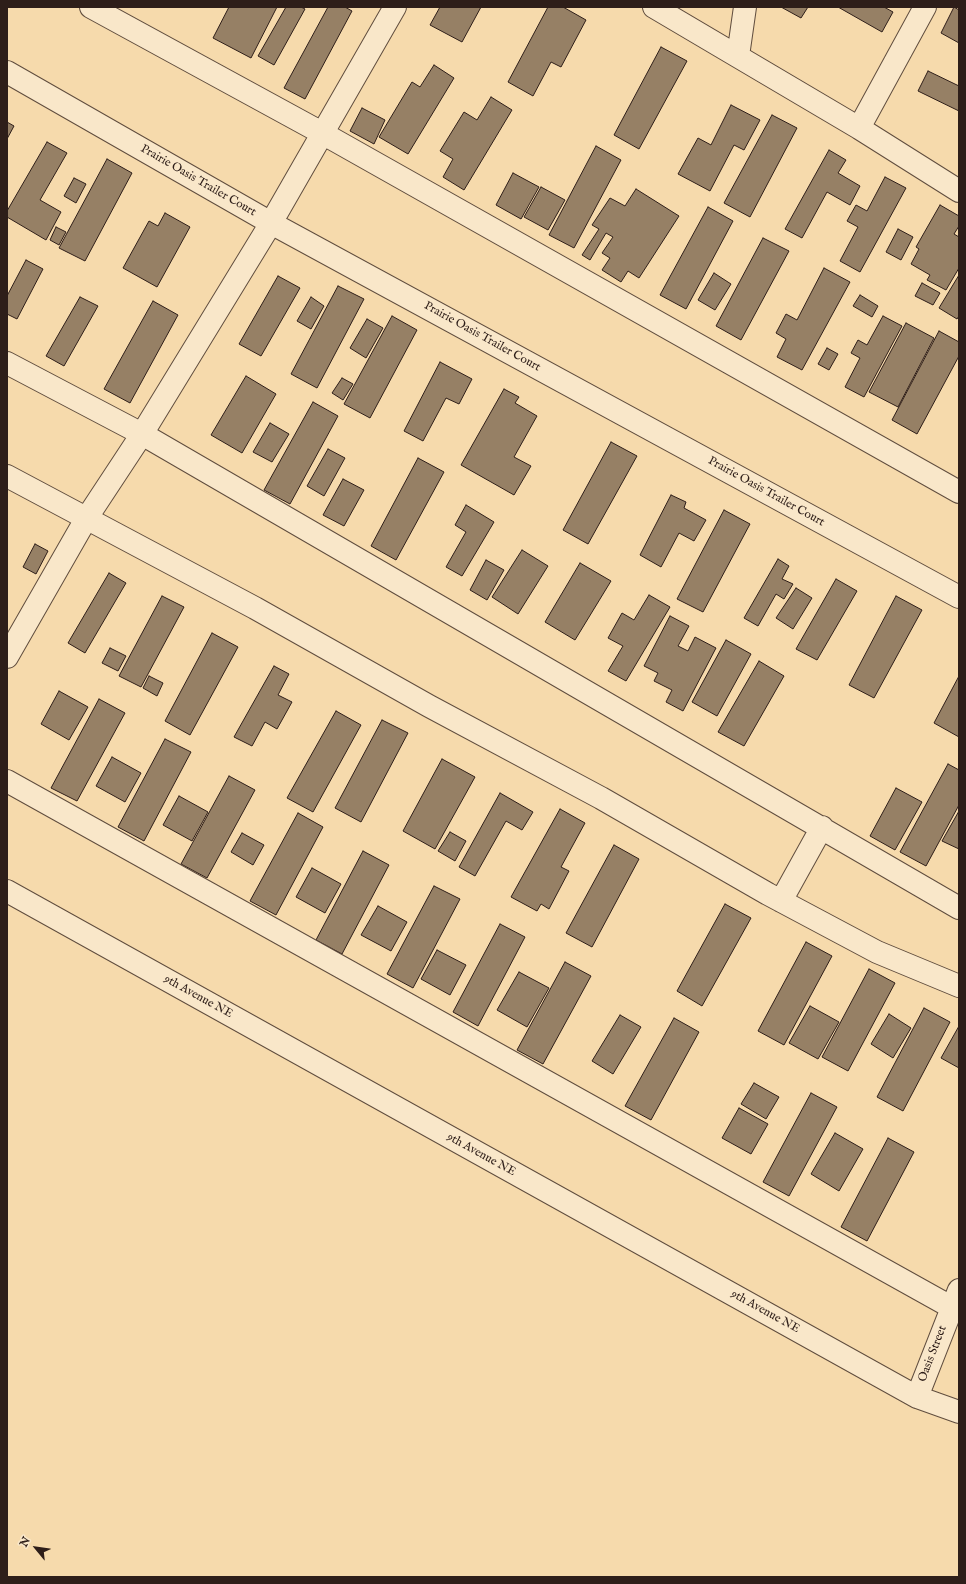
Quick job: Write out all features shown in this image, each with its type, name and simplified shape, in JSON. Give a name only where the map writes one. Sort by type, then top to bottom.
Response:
[{"type":"street","points":[[91,7],[322,133],[959,492]]},
{"type":"street","points":[[7,657],[86,519],[142,434],[271,222],[395,7]]},
{"type":"street","points":[[654,7],[859,128],[959,191]]},
{"type":"street","points":[[738,56],[745,7]]},
{"type":"street","points":[[859,128],[925,7]]},
{"type":"street","name":"Prairie Oasis Trailer Court","points":[[7,72],[271,222],[957,592]]},
{"type":"street","points":[[7,362],[142,434],[822,827],[959,908]]},
{"type":"street","points":[[7,476],[255,608],[429,706],[601,798],[781,901],[877,952],[959,986]]},
{"type":"street","points":[[7,781],[955,1299]]},
{"type":"street","points":[[781,901],[822,827]]},
{"type":"street","name":"9th Avenue NE","points":[[7,891],[917,1396],[959,1412]]},
{"type":"street","name":"Oasis Street","points":[[917,1396],[955,1299]]},
{"type":"building","points":[[229,7],[277,7],[251,58],[213,38]]},
{"type":"building","points":[[286,7],[301,7],[305,9],[274,65],[258,56]]},
{"type":"building","points":[[328,7],[345,7],[352,11],[305,99],[284,88]]},
{"type":"building","points":[[440,7],[481,7],[462,42],[430,25]]},
{"type":"building","points":[[548,7],[563,7],[586,20],[561,67],[551,62],[533,96],[508,82]]},
{"type":"building","points":[[781,7],[808,7],[801,18]]},
{"type":"building","points":[[838,7],[884,7],[893,12],[882,32]]},
{"type":"building","points":[[954,7],[959,10],[959,43],[941,33]]},
{"type":"building","points":[[661,47],[687,61],[639,149],[614,135]]},
{"type":"building","points":[[434,65],[454,78],[408,154],[379,137],[412,82],[420,87]]},
{"type":"building","points":[[928,71],[959,86],[959,111],[918,91]]},
{"type":"building","points":[[491,97],[512,110],[464,190],[443,177],[453,159],[440,151],[464,112],[477,120]]},
{"type":"building","points":[[731,105],[760,120],[744,150],[734,145],[710,191],[678,174],[698,138],[711,145]]},
{"type":"building","points":[[362,108],[385,120],[374,144],[350,131]]},
{"type":"building","points":[[772,115],[797,128],[750,217],[724,203]]},
{"type":"building","points":[[7,122],[14,126],[7,139]]},
{"type":"building","points":[[47,142],[67,153],[40,200],[61,212],[46,240],[7,217],[7,211]]},
{"type":"building","points":[[596,146],[621,160],[574,248],[549,235]]},
{"type":"building","points":[[829,150],[846,160],[838,173],[860,186],[850,205],[827,192],[802,238],[785,229]]},
{"type":"building","points":[[107,159],[132,173],[85,261],[59,248]]},
{"type":"building","points":[[513,173],[539,187],[521,219],[496,205]]},
{"type":"building","points":[[885,177],[906,188],[860,272],[840,261],[858,227],[847,221],[856,205],[867,211]]},
{"type":"building","points":[[74,178],[86,184],[76,203],[64,196]]},
{"type":"building","points":[[541,187],[565,200],[548,230],[524,217]]},
{"type":"building","points":[[636,189],[679,216],[639,278],[628,271],[621,282],[602,270],[610,258],[602,253],[613,237],[606,233],[590,260],[582,255],[599,229],[592,225],[610,198],[625,206]]},
{"type":"building","points":[[940,205],[959,216],[959,226],[954,234],[959,237],[959,268],[946,290],[927,280],[930,275],[911,264],[919,249],[916,247]]},
{"type":"building","points":[[708,207],[733,221],[686,309],[660,295]]},
{"type":"building","points":[[165,213],[190,227],[157,287],[123,268],[149,221],[158,226]]},
{"type":"building","points":[[56,227],[66,232],[59,245],[50,240]]},
{"type":"building","points":[[898,229],[913,237],[901,260],[886,252]]},
{"type":"building","points":[[763,238],[789,251],[741,340],[716,326]]},
{"type":"building","points":[[26,260],[43,269],[17,319],[7,314],[7,296]]},
{"type":"building","points":[[824,268],[850,282],[802,370],[777,357],[786,339],[776,333],[786,314],[797,320]]},
{"type":"building","points":[[714,273],[731,284],[715,310],[698,300]]},
{"type":"building","points":[[959,275],[959,316],[957,319],[939,308]]},
{"type":"building","points":[[278,276],[300,288],[261,356],[239,344]]},
{"type":"building","points":[[922,283],[940,293],[933,305],[915,296]]},
{"type":"building","points":[[338,286],[364,299],[317,388],[291,374]]},
{"type":"building","points":[[860,295],[878,306],[872,317],[853,306]]},
{"type":"building","points":[[80,297],[98,306],[64,366],[46,356]]},
{"type":"building","points":[[311,297],[324,306],[311,329],[297,321]]},
{"type":"building","points":[[153,301],[178,315],[130,403],[104,389]]},
{"type":"building","points":[[392,316],[417,330],[370,418],[344,404]]},
{"type":"building","points":[[883,316],[902,326],[864,397],[845,387],[860,358],[851,353],[858,340],[867,345]]},
{"type":"building","points":[[367,319],[383,328],[366,358],[350,348]]},
{"type":"building","points":[[906,323],[934,338],[898,407],[869,392]]},
{"type":"building","points":[[939,331],[959,342],[959,356],[917,434],[892,420]]},
{"type":"building","points":[[827,348],[838,354],[829,370],[818,364]]},
{"type":"building","points":[[440,362],[472,379],[459,404],[446,398],[423,441],[404,431]]},
{"type":"building","points":[[246,376],[276,394],[242,453],[211,435]]},
{"type":"building","points":[[342,378],[353,384],[343,400],[332,393]]},
{"type":"building","points":[[504,389],[519,397],[515,403],[537,416],[514,457],[531,466],[514,495],[461,465]]},
{"type":"building","points":[[313,402],[338,416],[290,504],[264,490]]},
{"type":"building","points":[[270,423],[289,434],[272,462],[253,452]]},
{"type":"building","points":[[611,442],[637,456],[588,544],[563,530]]},
{"type":"building","points":[[328,449],[345,458],[324,496],[307,486]]},
{"type":"building","points":[[418,458],[444,472],[396,560],[371,546]]},
{"type":"building","points":[[343,479],[364,490],[344,526],[323,515]]},
{"type":"building","points":[[671,495],[686,502],[684,508],[706,520],[694,541],[679,533],[661,567],[640,555]]},
{"type":"building","points":[[466,505],[494,522],[462,576],[446,567],[466,532],[455,525]]},
{"type":"building","points":[[724,510],[750,524],[703,612],[677,599]]},
{"type":"building","points":[[35,544],[48,551],[36,574],[23,567]]},
{"type":"building","points":[[522,550],[548,566],[518,614],[492,597]]},
{"type":"building","points":[[778,559],[789,566],[782,579],[793,584],[784,599],[776,594],[758,626],[744,618]]},
{"type":"building","points":[[486,560],[504,570],[487,600],[470,590]]},
{"type":"building","points":[[580,563],[611,581],[575,640],[545,622]]},
{"type":"building","points":[[109,573],[126,583],[85,653],[68,643]]},
{"type":"building","points":[[836,579],[857,591],[817,660],[796,649]]},
{"type":"building","points":[[796,588],[812,598],[793,629],[776,618]]},
{"type":"building","points":[[649,595],[670,607],[626,681],[608,671],[623,646],[608,638],[622,613],[634,620]]},
{"type":"building","points":[[162,596],[184,607],[141,687],[119,676]]},
{"type":"building","points":[[896,596],[922,610],[874,698],[849,685]]},
{"type":"building","points":[[670,616],[689,626],[678,646],[688,651],[695,637],[716,648],[683,711],[666,702],[672,690],[654,681],[658,673],[644,666]]},
{"type":"building","points":[[212,633],[238,647],[190,735],[165,721]]},
{"type":"building","points":[[726,640],[751,654],[717,716],[692,702]]},
{"type":"building","points":[[110,648],[126,656],[118,671],[102,663]]},
{"type":"building","points":[[759,661],[784,676],[744,746],[718,732]]},
{"type":"building","points":[[274,666],[289,674],[278,695],[292,702],[277,729],[265,722],[252,746],[234,737]]},
{"type":"building","points":[[149,676],[163,683],[157,696],[143,688]]},
{"type":"building","points":[[959,676],[959,737],[934,723]]},
{"type":"building","points":[[59,691],[88,707],[69,740],[41,724]]},
{"type":"building","points":[[99,699],[125,713],[77,801],[51,788]]},
{"type":"building","points":[[336,711],[361,725],[313,812],[287,798]]},
{"type":"building","points":[[382,720],[408,733],[361,822],[335,808]]},
{"type":"building","points":[[165,739],[191,752],[144,841],[118,827]]},
{"type":"building","points":[[112,757],[141,773],[125,802],[96,786]]},
{"type":"building","points":[[442,759],[475,777],[435,849],[403,831]]},
{"type":"building","points":[[948,764],[959,770],[959,805],[926,866],[900,852]]},
{"type":"building","points":[[229,776],[255,790],[207,878],[181,864]]},
{"type":"building","points":[[896,788],[922,802],[895,850],[870,836]]},
{"type":"building","points":[[500,793],[533,812],[522,830],[506,821],[475,876],[459,867]]},
{"type":"building","points":[[179,796],[208,812],[192,841],[163,825]]},
{"type":"building","points":[[560,809],[585,823],[561,867],[569,871],[549,909],[541,904],[537,911],[511,897]]},
{"type":"building","points":[[959,811],[959,849],[942,841]]},
{"type":"building","points":[[298,813],[323,827],[276,915],[250,901]]},
{"type":"building","points":[[450,832],[466,841],[455,861],[438,851]]},
{"type":"building","points":[[242,833],[264,845],[253,865],[231,852]]},
{"type":"building","points":[[614,845],[639,859],[592,947],[566,933]]},
{"type":"building","points":[[363,851],[389,865],[342,954],[316,940]]},
{"type":"building","points":[[312,868],[341,884],[325,913],[296,897]]},
{"type":"building","points":[[434,886],[460,899],[413,988],[387,974]]},
{"type":"building","points":[[725,904],[751,918],[702,1006],[677,991]]},
{"type":"building","points":[[378,906],[407,922],[391,951],[361,935]]},
{"type":"building","points":[[500,924],[525,937],[478,1026],[453,1012]]},
{"type":"building","points":[[806,942],[832,956],[784,1045],[758,1031]]},
{"type":"building","points":[[437,950],[466,965],[450,995],[421,979]]},
{"type":"building","points":[[565,962],[591,976],[543,1064],[517,1050]]},
{"type":"building","points":[[869,969],[895,983],[848,1071],[822,1057]]},
{"type":"building","points":[[519,972],[549,988],[527,1027],[497,1010]]},
{"type":"building","points":[[810,1006],[839,1022],[818,1059],[789,1043]]},
{"type":"building","points":[[924,1008],[950,1022],[903,1111],[877,1097]]},
{"type":"building","points":[[889,1014],[911,1028],[893,1058],[871,1044]]},
{"type":"building","points":[[620,1015],[641,1027],[613,1074],[592,1061]]},
{"type":"building","points":[[674,1018],[699,1032],[651,1120],[625,1106]]},
{"type":"building","points":[[959,1026],[959,1068],[941,1058]]},
{"type":"building","points":[[754,1083],[779,1097],[766,1119],[741,1104]]},
{"type":"building","points":[[811,1093],[837,1107],[789,1196],[763,1182]]},
{"type":"building","points":[[739,1108],[768,1124],[751,1154],[722,1138]]},
{"type":"building","points":[[835,1133],[863,1149],[839,1191],[811,1174]]},
{"type":"building","points":[[888,1138],[914,1152],[867,1241],[841,1227]]}]
